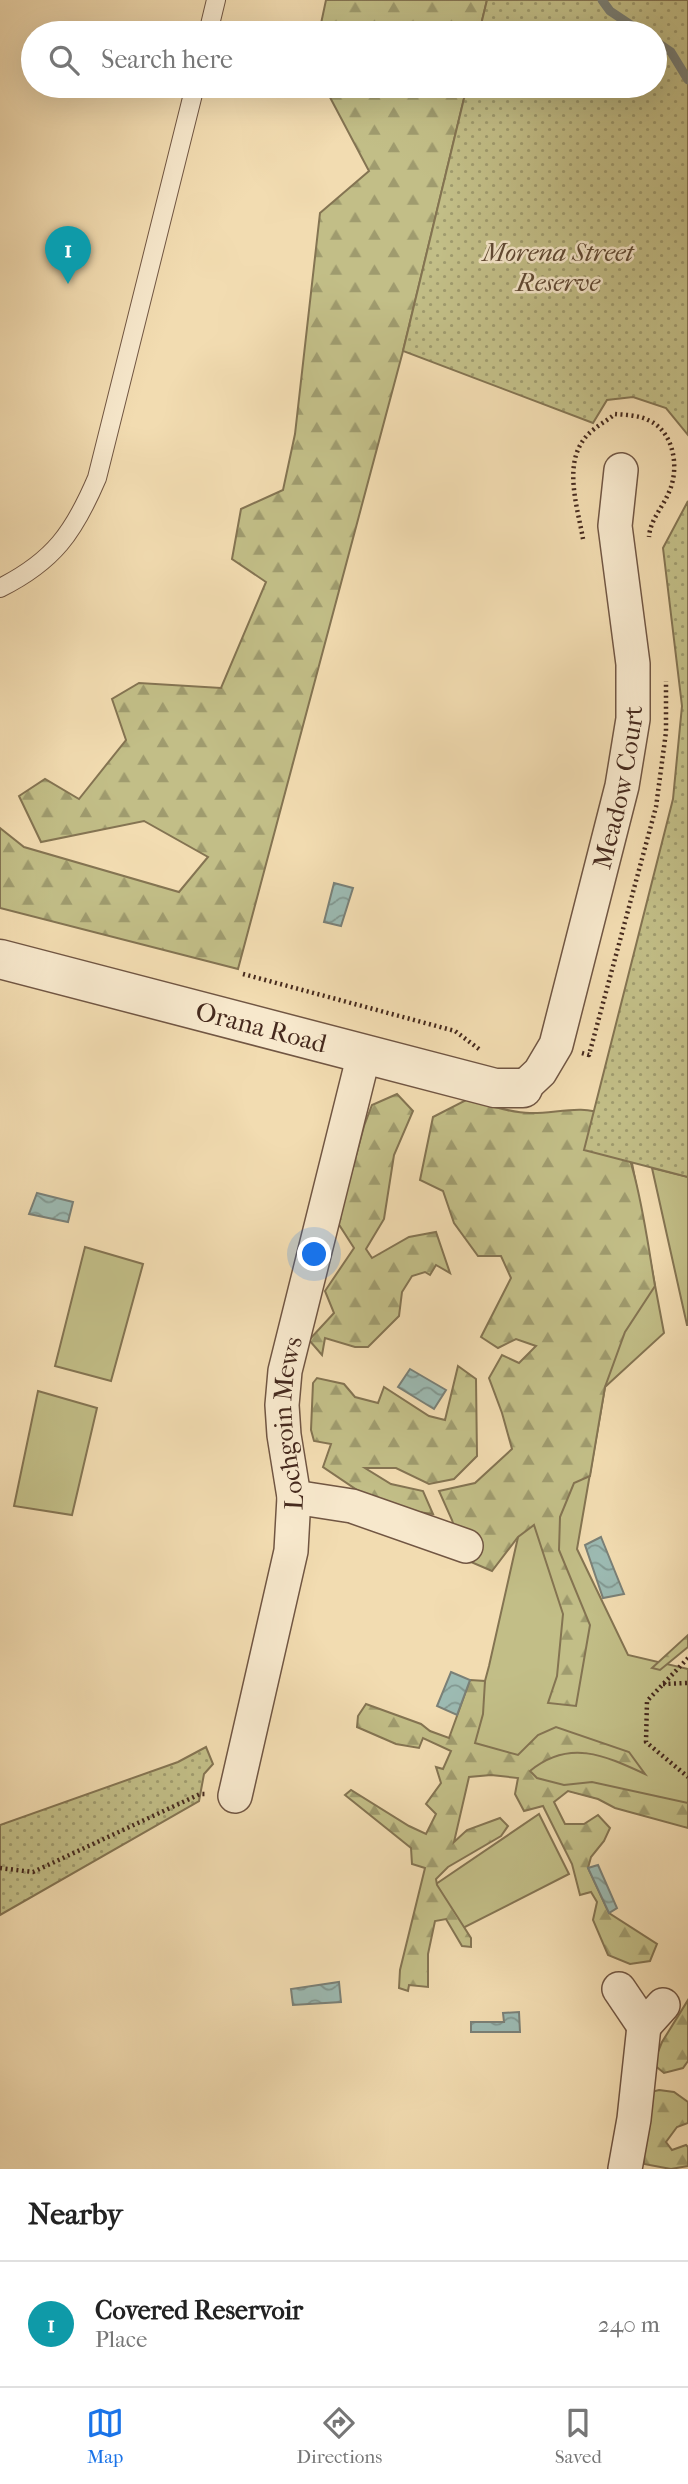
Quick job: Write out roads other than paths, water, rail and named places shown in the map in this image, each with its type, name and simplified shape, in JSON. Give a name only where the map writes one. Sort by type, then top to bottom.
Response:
[{"type":"street","name":"Meadow Court","points":[[523,1088],[540,1072],[556,1045],[622,786],[634,719],[633,664],[615,526],[621,470]]},
{"type":"street","name":"Orana Road","points":[[0,959],[495,1088],[523,1088]]},
{"type":"street","name":"Lochgoin Mews","points":[[235,1796],[291,1550],[294,1497],[284,1435],[282,1405],[285,1371],[364,1054]]},
{"type":"street","points":[[294,1497],[352,1506],[466,1546]]},
{"type":"street","points":[[619,1989],[654,2015],[625,2169]]},
{"type":"lane","points":[[211,21],[216,0]]},
{"type":"lane","points":[[0,588],[22,577],[56,550],[80,516],[97,478],[192,98]]},
{"type":"water","points":[[334,883],[353,888],[341,926],[324,922]]},
{"type":"water","points":[[37,1193],[73,1202],[68,1222],[29,1214]]},
{"type":"water","points":[[410,1369],[446,1390],[434,1409],[398,1387]]},
{"type":"water","points":[[601,1537],[624,1594],[603,1598],[585,1545]]},
{"type":"water","points":[[451,1672],[470,1680],[457,1715],[437,1706]]},
{"type":"water","points":[[598,1865],[617,1908],[609,1913],[588,1868]]},
{"type":"water","points":[[339,1982],[341,2002],[293,2005],[291,1989]]},
{"type":"water","points":[[519,2012],[520,2032],[471,2032],[471,2022],[504,2022],[503,2013]]},
{"type":"waterway","points":[[602,0],[610,11],[625,21]]},
{"type":"waterway","points":[[667,49],[688,80]]},
{"type":"place","name":"Covered Reservoir","points":[[68,284]]},
{"type":"park label","name":"Morena Street Reserve","points":[[558,267]]}]
